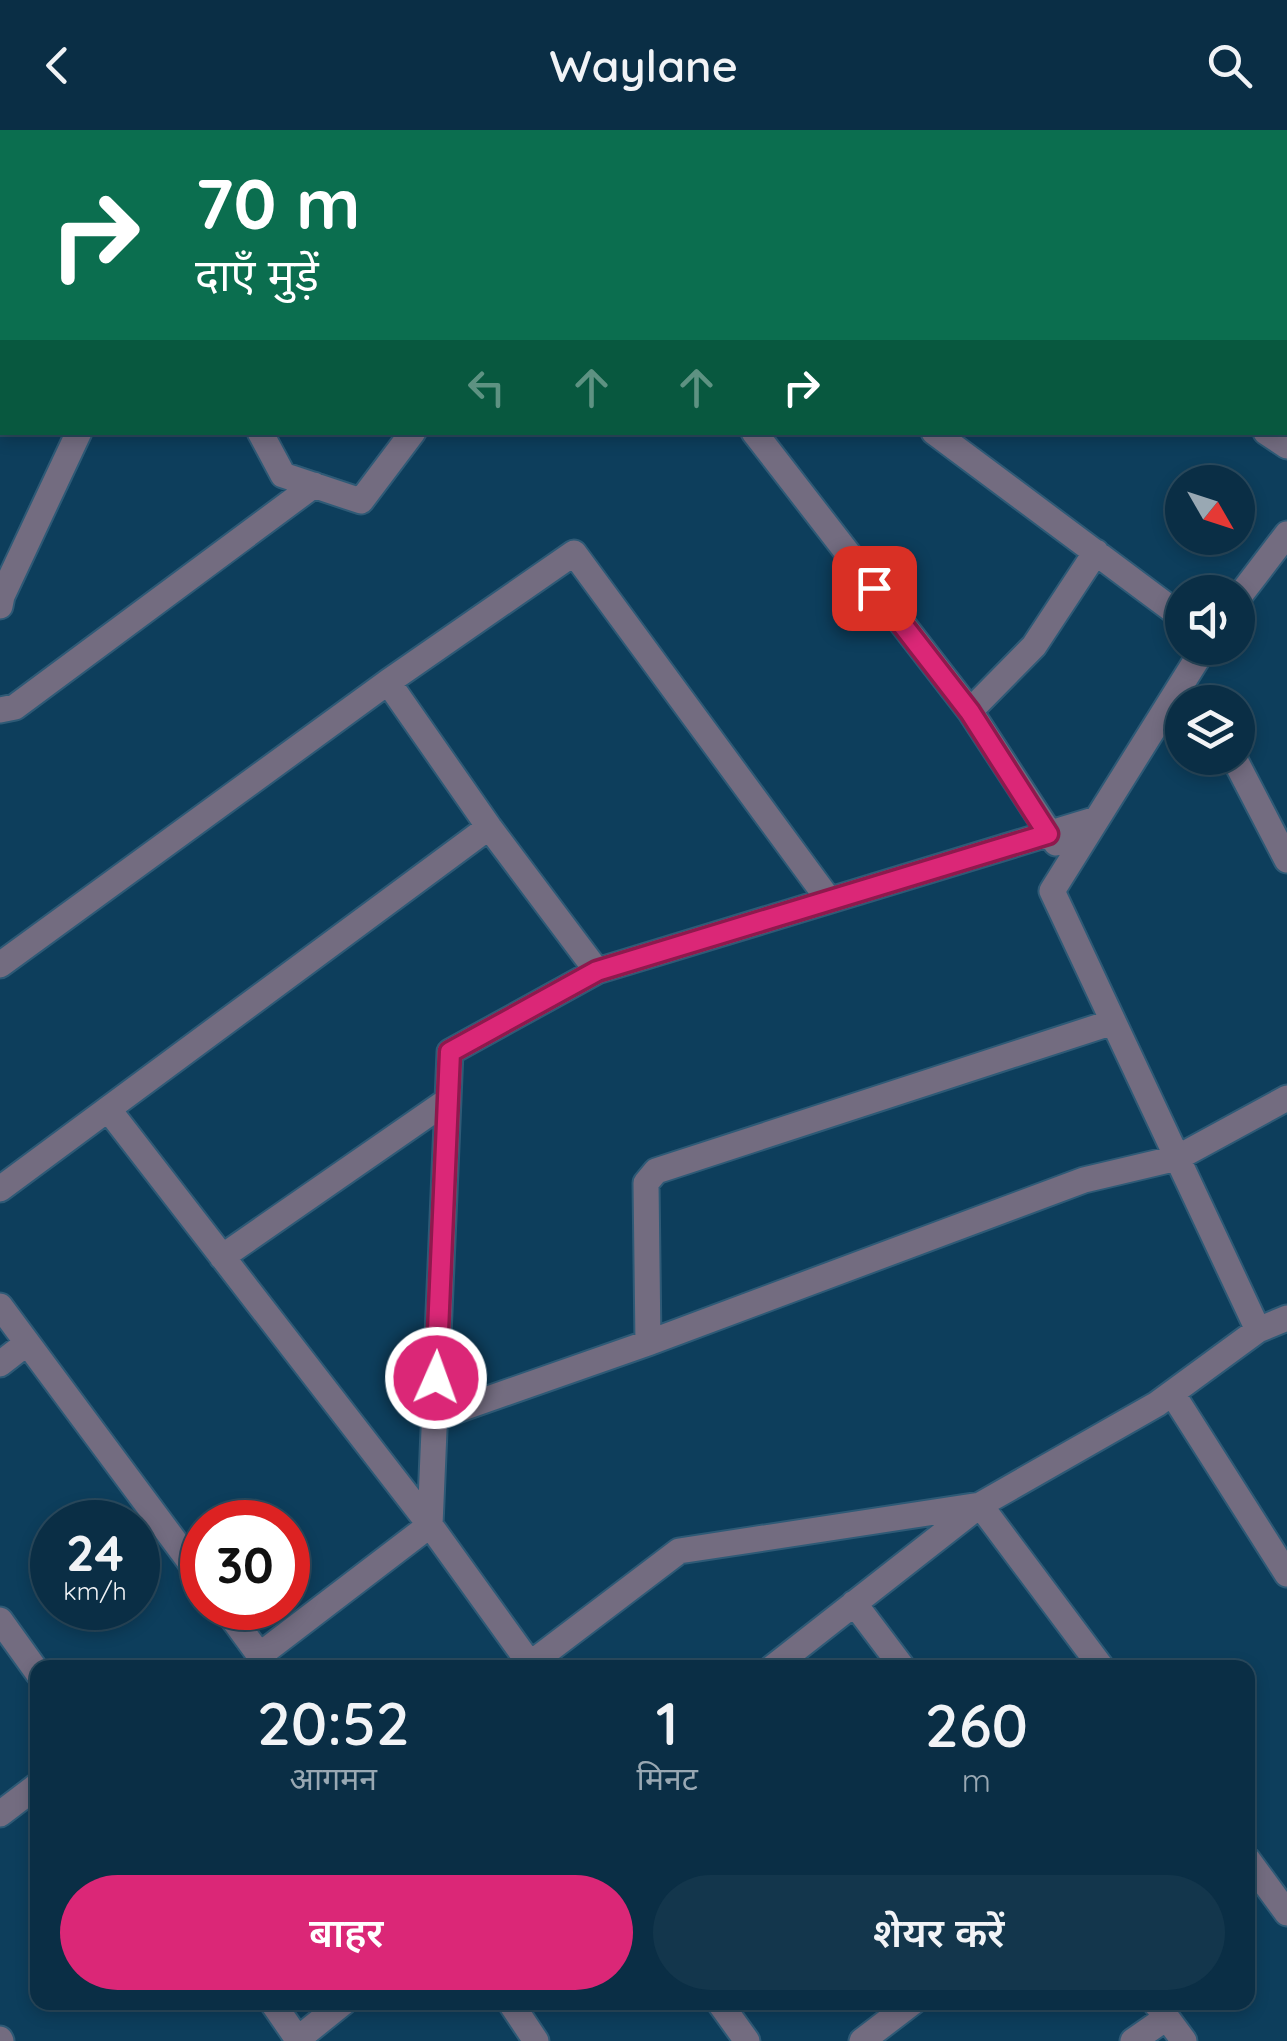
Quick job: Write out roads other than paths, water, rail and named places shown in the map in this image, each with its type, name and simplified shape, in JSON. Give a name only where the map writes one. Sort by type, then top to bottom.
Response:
[{"type":"street","points":[[0,606],[77,435]]},
{"type":"street","points":[[262,435],[282,475],[361,501],[412,435]]},
{"type":"street","points":[[756,435],[970,712],[1070,862]]},
{"type":"street","points":[[938,435],[1165,604]]},
{"type":"street","points":[[0,710],[15,707],[314,485]]},
{"type":"street","points":[[1255,576],[1287,534]]},
{"type":"street","points":[[970,712],[1034,646],[1096,552]]},
{"type":"street","points":[[0,965],[388,682],[574,554],[829,900]]},
{"type":"street","points":[[388,682],[488,828],[597,971]]},
{"type":"street","points":[[1165,726],[1097,819],[1052,891],[1258,1330]]},
{"type":"street","points":[[1243,775],[1287,860]]},
{"type":"street","points":[[266,1660],[430,1524],[450,1052],[597,971],[1097,819]]},
{"type":"street","points":[[0,1189],[488,828]]},
{"type":"street","points":[[648,1343],[646,1183],[656,1171],[1113,1022]]},
{"type":"street","points":[[434,1418],[648,1343],[1084,1180],[1177,1158],[1287,1098]]},
{"type":"street","points":[[222,1257],[448,1101]]},
{"type":"street","points":[[108,1109],[430,1524],[524,1660]]},
{"type":"street","points":[[0,1306],[180,1548]]},
{"type":"street","points":[[782,1660],[980,1504],[1157,1404],[1258,1330],[1287,1318]]},
{"type":"street","points":[[0,1364],[27,1342]]},
{"type":"street","points":[[1172,1394],[1287,1574]]},
{"type":"street","points":[[536,1660],[679,1551],[980,1504]]},
{"type":"street","points":[[980,1504],[1096,1660]]},
{"type":"street","points":[[854,1603],[897,1660]]},
{"type":"street","points":[[0,1620],[30,1662]]},
{"type":"street","points":[[242,1630],[264,1660]]},
{"type":"street","points":[[0,1814],[30,1791]]},
{"type":"street","points":[[1255,1870],[1287,1913]]},
{"type":"street","points":[[277,2010],[298,2040],[334,2010]]},
{"type":"street","points":[[515,2010],[536,2041]]},
{"type":"street","points":[[724,2010],[747,2041]]},
{"type":"street","points":[[862,2041],[903,2010]]},
{"type":"street","points":[[1133,2041],[1160,2010],[1184,2041]]}]
